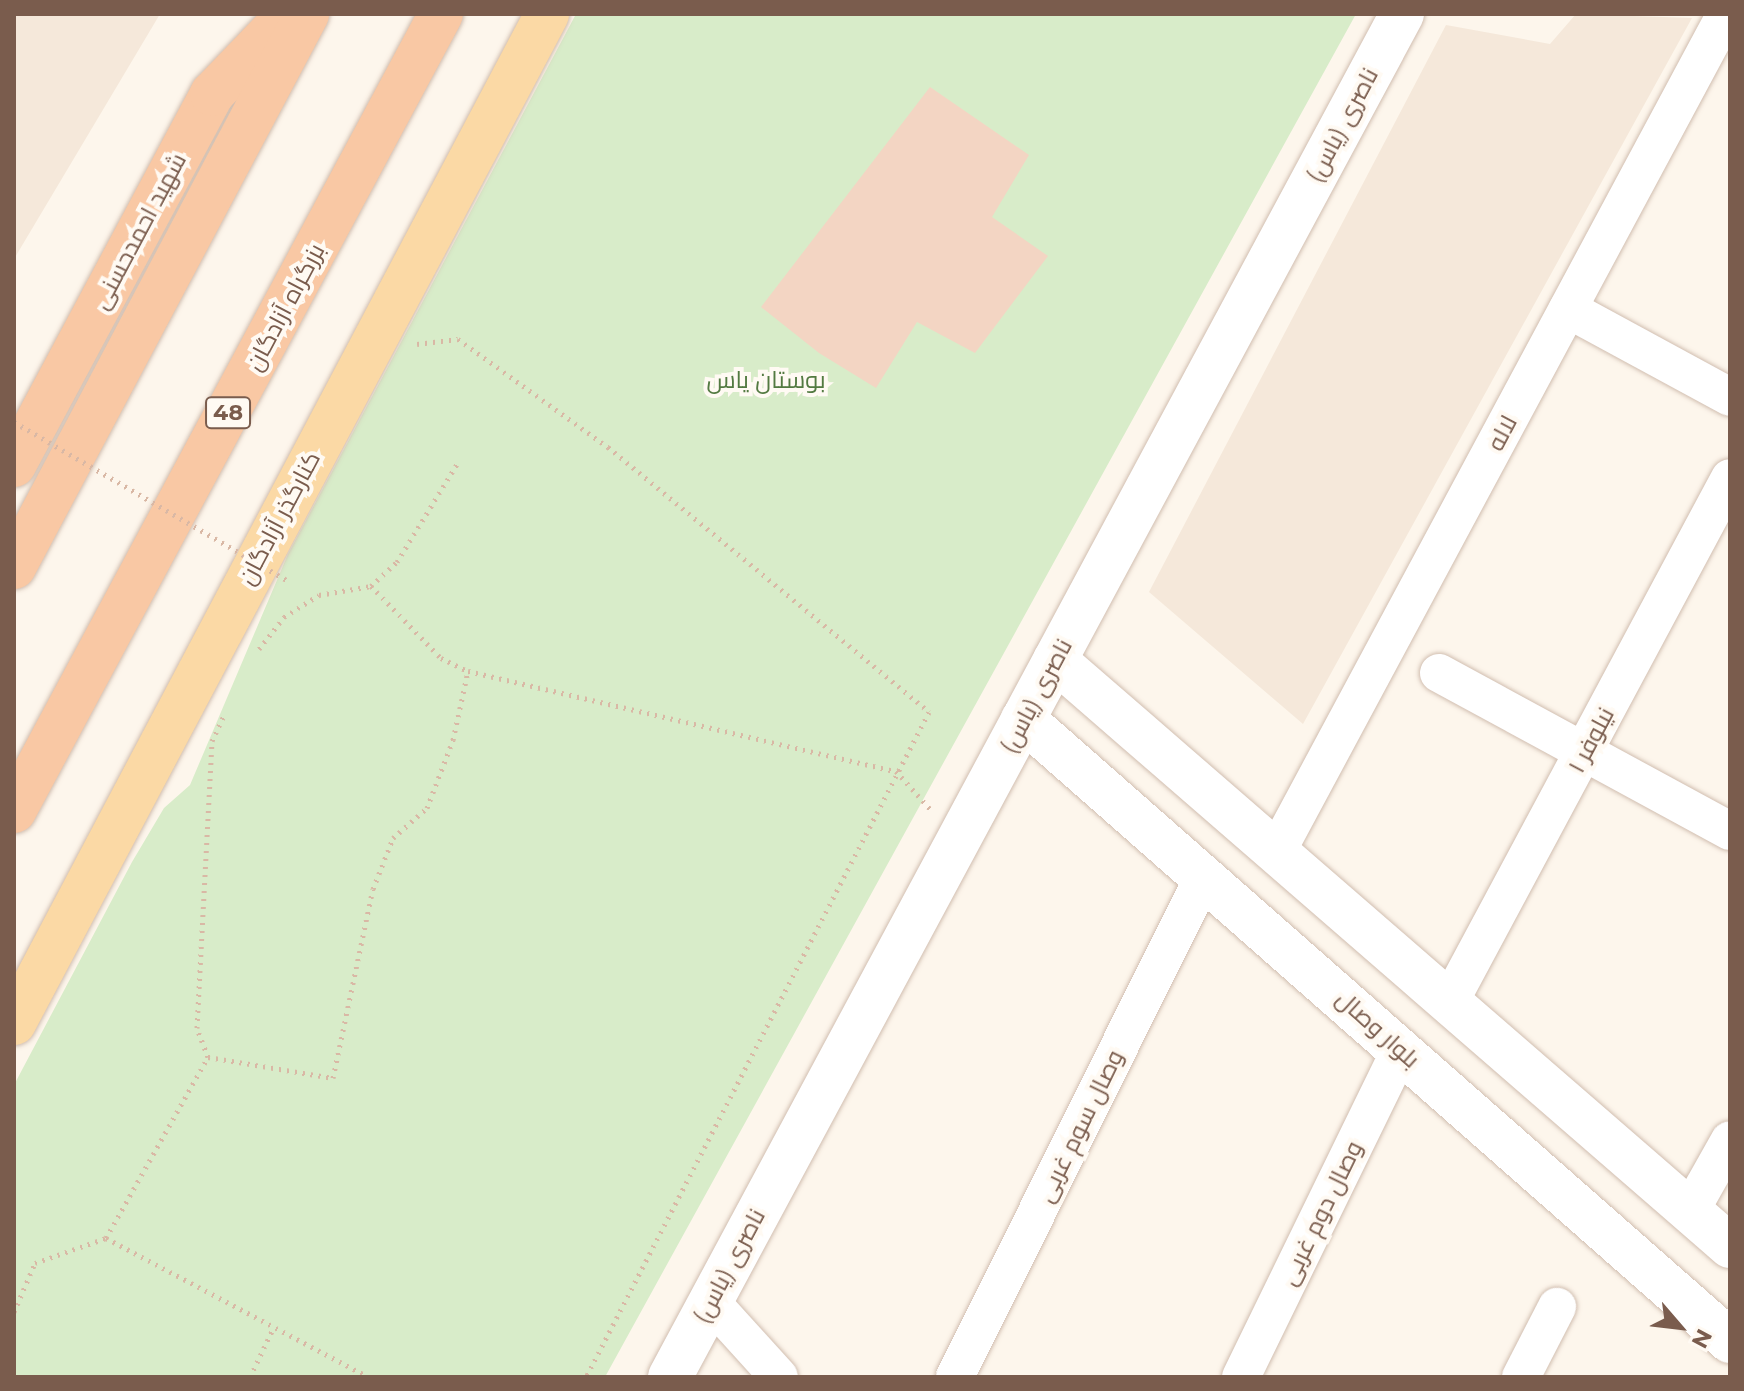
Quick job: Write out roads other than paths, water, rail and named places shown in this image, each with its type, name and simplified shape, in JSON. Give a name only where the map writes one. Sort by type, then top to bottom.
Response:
[{"type":"highway","name":"شهید احمدحسنی","points":[[14,465],[212,94],[289,14]]},
{"type":"highway","points":[[14,567],[307,14]]},
{"type":"highway","name":"بزرگراه آزادگان","points":[[14,811],[441,14]]},
{"type":"main road","name":"کنارگذر آزادگان","points":[[14,1023],[547,14]]},
{"type":"main road","name":"ناصری (یاس)","points":[[670,1377],[1402,14]]},
{"type":"main road","points":[[1055,660],[1730,1246]]},
{"type":"main road","name":"بلوار وصال","points":[[1023,719],[1730,1341]]},
{"type":"street","name":"لاله","points":[[1277,851],[1726,14]]},
{"type":"street","points":[[1568,309],[1730,397]]},
{"type":"street","name":"نیلوفر ۱","points":[[1450,1001],[1730,478]]},
{"type":"street","points":[[1439,673],[1730,831]]},
{"type":"street","name":"وصال سوم غربی","points":[[955,1377],[1204,876]]},
{"type":"street","name":"وصال دوم غربی","points":[[1241,1377],[1401,1049]]},
{"type":"street","points":[[1690,1211],[1730,1140]]},
{"type":"street","points":[[711,1302],[779,1377]]},
{"type":"street","points":[[1521,1377],[1557,1307]]},
{"type":"park label","name":"بوستان یاس","points":[[766,380]]}]
